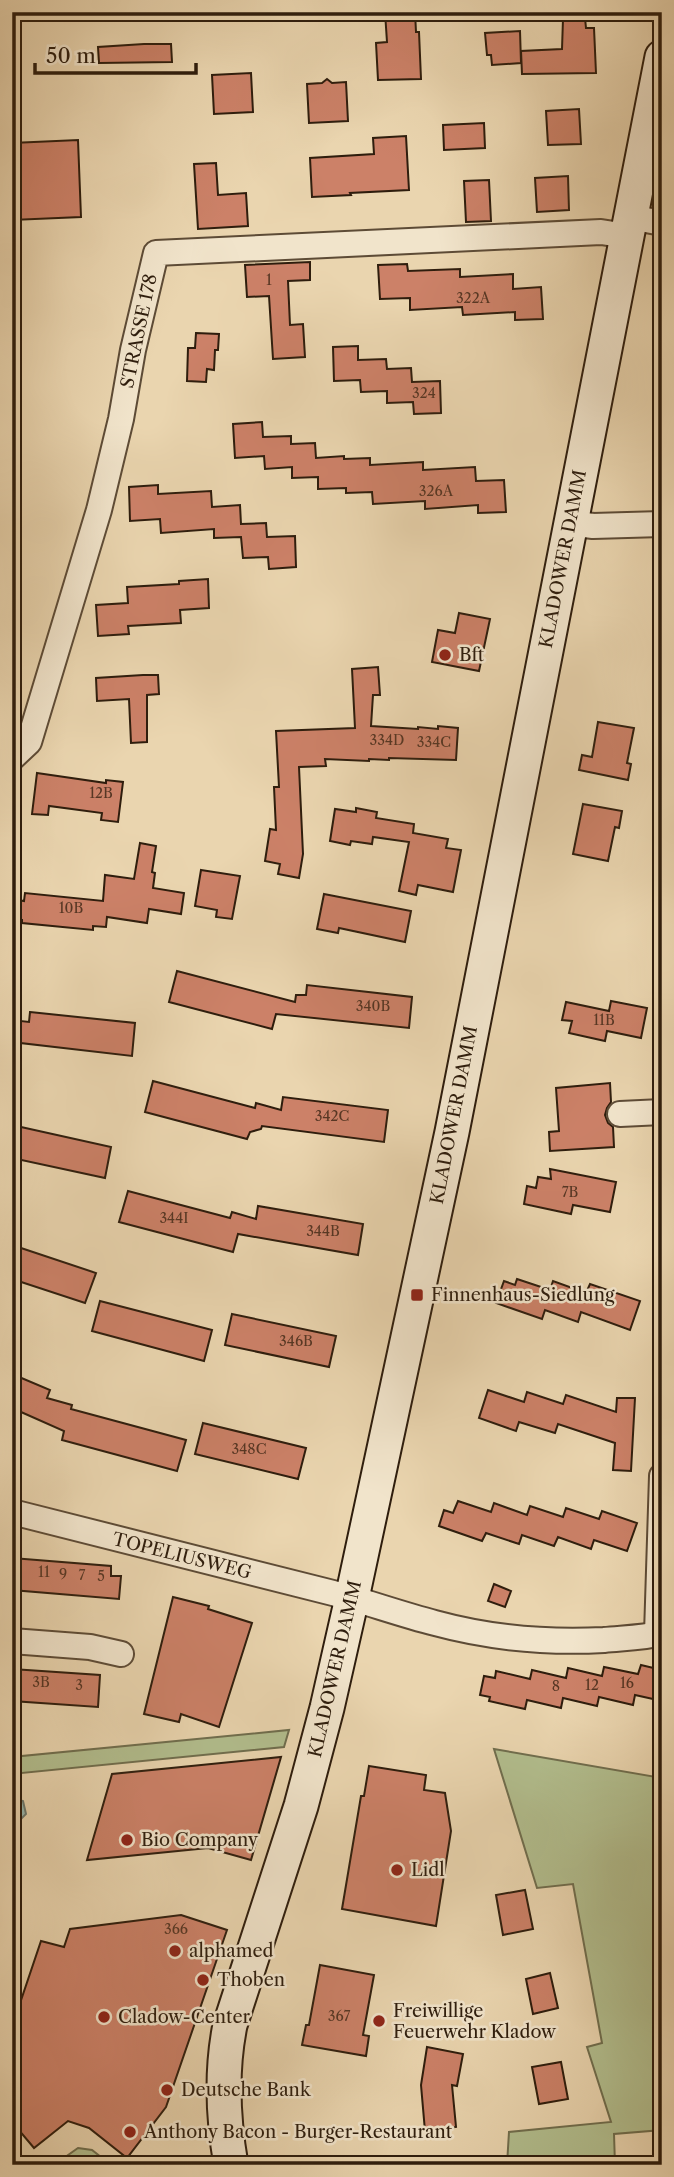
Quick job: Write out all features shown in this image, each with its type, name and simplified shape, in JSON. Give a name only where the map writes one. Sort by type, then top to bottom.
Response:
[{"type":"main road","name":"KLADOWER DAMM","points":[[231,2165],[226,2135],[224,2054],[230,2025],[301,1806],[352,1598],[452,1132],[569,523],[640,225],[662,57]]},
{"type":"street","name":"STRASSE 178","points":[[21,750],[99,510],[156,253],[601,232],[640,225]]},
{"type":"street","points":[[569,523],[593,526],[662,524]]},
{"type":"street","points":[[620,1114],[662,1112]]},
{"type":"street","points":[[659,1633],[662,1476]]},
{"type":"street","name":"TOPELIUSWEG","points":[[12,1512],[485,1634],[568,1642],[659,1633]]},
{"type":"street","points":[[12,1641],[90,1647],[121,1654]]},
{"type":"green space","points":[[289,1730],[284,1747],[12,1774],[12,1757]]},
{"type":"green space","points":[[494,1749],[662,1778],[662,2130],[614,2134],[615,2165],[507,2165],[509,2132],[611,2122],[587,2047],[602,2043],[573,1884],[537,1888]]},
{"type":"green space","points":[[78,2148],[92,2150],[111,2165],[54,2165]]},
{"type":"water","points":[[12,1798],[23,1801],[26,1814],[12,1824]]},
{"type":"building","points":[[385,12],[415,12],[416,32],[419,32],[421,79],[378,80],[376,43],[387,42]]},
{"type":"building","points":[[585,18],[586,28],[594,28],[596,73],[522,74],[521,51],[562,49],[563,19]]},
{"type":"building","points":[[520,31],[521,63],[492,65],[491,55],[487,55],[485,33]]},
{"type":"building","points":[[171,44],[172,62],[99,63],[98,47]]},
{"type":"building","points":[[251,73],[253,112],[214,114],[212,75]]},
{"type":"building","points":[[327,79],[332,83],[346,82],[348,121],[309,123],[307,84],[322,83]]},
{"type":"building","points":[[579,109],[581,144],[548,145],[546,111]]},
{"type":"building","points":[[484,123],[485,148],[444,150],[443,125]]},
{"type":"building","points":[[406,136],[409,190],[312,197],[310,158],[374,154],[373,138]]},
{"type":"building","points":[[78,140],[81,217],[12,220],[12,143]]},
{"type":"building","points":[[216,163],[218,195],[246,193],[248,226],[198,229],[194,164]]},
{"type":"building","points":[[568,176],[569,210],[537,212],[535,178]]},
{"type":"building","points":[[489,180],[491,221],[466,222],[464,181]]},
{"type":"building","points":[[310,262],[310,280],[288,281],[290,325],[303,324],[305,357],[273,359],[269,296],[247,297],[245,265]]},
{"type":"building","points":[[407,264],[408,271],[460,269],[460,277],[513,274],[513,289],[541,287],[543,319],[515,320],[515,312],[463,315],[462,307],[410,310],[410,298],[380,299],[378,265]]},
{"type":"building","points":[[196,333],[219,334],[214,370],[207,369],[206,382],[187,381],[188,348],[195,348]]},
{"type":"building","points":[[358,346],[358,360],[386,359],[387,369],[411,368],[412,382],[440,381],[441,413],[414,414],[413,402],[387,403],[387,391],[361,392],[360,380],[334,381],[333,347]]},
{"type":"building","points":[[262,422],[263,437],[291,436],[291,444],[315,443],[316,458],[370,458],[370,465],[423,462],[423,470],[475,467],[476,481],[504,480],[506,512],[478,513],[478,505],[425,509],[425,501],[373,504],[372,492],[346,493],[346,488],[318,489],[318,477],[292,478],[292,467],[265,469],[264,456],[235,458],[233,424]]},
{"type":"building","points":[[158,485],[158,494],[211,491],[212,507],[240,505],[241,524],[266,523],[267,537],[295,536],[296,567],[269,569],[268,557],[243,558],[241,537],[214,538],[214,529],[161,533],[160,519],[130,521],[129,487]]},
{"type":"building","points":[[208,579],[209,608],[180,610],[181,623],[128,626],[129,634],[98,636],[96,605],[128,603],[127,587],[179,584],[179,581]]},
{"type":"building","points":[[459,613],[490,619],[479,671],[432,662],[438,630],[455,633]]},
{"type":"building","points":[[378,667],[380,695],[373,695],[371,726],[458,728],[456,760],[325,759],[326,766],[299,767],[303,854],[299,878],[278,874],[280,864],[265,861],[270,829],[276,830],[274,787],[279,787],[276,731],[355,728],[352,669]]},
{"type":"building","points":[[158,675],[159,694],[147,695],[147,742],[131,743],[129,699],[97,701],[96,678]]},
{"type":"building","points":[[598,722],[634,728],[627,763],[631,764],[628,780],[579,770],[582,755],[592,757]]},
{"type":"building","points":[[37,773],[106,783],[106,780],[123,782],[118,822],[101,820],[102,813],[49,806],[48,815],[32,814]]},
{"type":"building","points":[[583,804],[622,811],[619,828],[615,827],[608,861],[573,854]]},
{"type":"building","points":[[356,808],[377,812],[376,818],[414,824],[413,833],[448,839],[446,848],[461,850],[453,892],[418,885],[416,895],[399,891],[409,842],[373,837],[372,844],[351,841],[350,845],[330,841],[335,809],[356,812]]},
{"type":"building","points":[[140,843],[156,846],[152,872],[155,873],[153,888],[184,893],[181,914],[149,909],[147,923],[107,917],[106,927],[93,926],[93,930],[22,923],[22,920],[12,919],[12,899],[24,901],[25,893],[103,901],[105,875],[134,879]]},
{"type":"building","points":[[201,870],[240,876],[232,919],[216,917],[217,910],[195,906]]},
{"type":"building","points":[[324,894],[411,911],[405,942],[339,928],[338,933],[317,929]]},
{"type":"building","points":[[177,971],[295,1002],[296,995],[306,995],[307,985],[412,997],[409,1028],[276,1014],[272,1029],[169,1002]]},
{"type":"building","points":[[611,1001],[647,1008],[641,1038],[607,1031],[605,1041],[569,1033],[572,1021],[562,1020],[566,1002],[609,1011]]},
{"type":"building","points":[[30,1012],[135,1023],[132,1056],[12,1042],[12,1020],[29,1022]]},
{"type":"building","points":[[153,1081],[255,1108],[256,1103],[281,1110],[283,1097],[388,1110],[384,1142],[262,1126],[261,1129],[250,1132],[247,1139],[145,1112]]},
{"type":"building","points":[[610,1083],[611,1102],[605,1115],[613,1127],[614,1147],[550,1151],[549,1132],[559,1131],[556,1088]]},
{"type":"building","points":[[12,1125],[111,1147],[105,1178],[12,1158]]},
{"type":"building","points":[[550,1169],[616,1182],[610,1212],[573,1205],[571,1214],[524,1204],[527,1186],[536,1188],[538,1177],[551,1179]]},
{"type":"building","points":[[128,1191],[230,1218],[232,1212],[256,1219],[258,1206],[363,1224],[358,1255],[238,1234],[233,1252],[119,1222]]},
{"type":"building","points":[[12,1245],[96,1273],[85,1303],[12,1279]]},
{"type":"building","points":[[517,1279],[550,1290],[553,1281],[586,1293],[590,1284],[640,1301],[630,1330],[581,1312],[578,1322],[545,1310],[542,1319],[496,1303],[504,1281],[515,1285]]},
{"type":"building","points":[[100,1301],[212,1330],[204,1361],[92,1331]]},
{"type":"building","points":[[232,1314],[336,1336],[329,1367],[225,1345]]},
{"type":"building","points":[[12,1374],[50,1390],[47,1398],[72,1405],[71,1409],[186,1440],[177,1471],[62,1440],[64,1431],[12,1408]]},
{"type":"building","points":[[488,1390],[524,1402],[527,1392],[563,1404],[566,1395],[616,1412],[617,1398],[635,1398],[631,1471],[613,1470],[615,1443],[558,1424],[555,1433],[519,1422],[516,1431],[479,1418]]},
{"type":"building","points":[[203,1423],[306,1448],[298,1479],[195,1454]]},
{"type":"building","points":[[458,1501],[491,1512],[494,1503],[527,1515],[530,1506],[563,1517],[566,1508],[599,1519],[602,1511],[637,1523],[627,1551],[594,1540],[591,1549],[558,1537],[554,1546],[522,1535],[519,1544],[486,1533],[482,1541],[439,1526],[444,1510],[453,1513]]},
{"type":"building","points":[[12,1558],[111,1566],[111,1576],[121,1576],[119,1599],[12,1590]]},
{"type":"building","points":[[494,1584],[511,1591],[505,1607],[488,1601]]},
{"type":"building","points":[[173,1597],[209,1606],[208,1609],[252,1623],[219,1727],[181,1714],[179,1722],[144,1714]]},
{"type":"building","points":[[641,1665],[662,1670],[662,1701],[635,1695],[633,1705],[599,1697],[597,1706],[563,1698],[561,1708],[527,1700],[525,1709],[489,1701],[490,1697],[480,1695],[484,1676],[495,1678],[496,1671],[530,1679],[532,1670],[566,1678],[568,1668],[602,1676],[604,1667],[638,1674]]},
{"type":"building","points":[[12,1669],[100,1675],[98,1707],[12,1701]]},
{"type":"building","points":[[281,1757],[251,1860],[208,1848],[87,1860],[112,1774]]},
{"type":"building","name":"Lidl","points":[[369,1766],[426,1775],[424,1790],[445,1793],[451,1831],[436,1926],[342,1909],[361,1796],[364,1796]]},
{"type":"building","points":[[525,1890],[533,1929],[503,1935],[496,1895]]},
{"type":"building","points":[[181,1915],[227,1930],[166,2107],[127,2158],[89,2128],[68,2121],[34,2148],[12,2122],[12,2027],[41,1941],[64,1947],[70,1929]]},
{"type":"building","points":[[320,1965],[374,1975],[363,2035],[369,2036],[366,2056],[302,2045],[306,2025],[309,2025]]},
{"type":"building","points":[[550,1973],[558,2008],[533,2014],[526,1979]]},
{"type":"building","points":[[427,2047],[463,2054],[457,2086],[452,2085],[456,2127],[425,2131],[421,2085]]},
{"type":"building","points":[[561,2062],[568,2099],[539,2104],[532,2067]]},
{"type":"place","name":"Bft","points":[[445,655]]},
{"type":"place","name":"Finnenhaus-Siedlung","points":[[417,1295]]},
{"type":"place","name":"Bio Company","points":[[127,1840]]},
{"type":"place","name":"Lidl","points":[[397,1870]]},
{"type":"place","name":"alphamed","points":[[175,1951]]},
{"type":"place","name":"Thoben","points":[[203,1980]]},
{"type":"place","name":"Cladow-Center","points":[[104,2017]]},
{"type":"place","name":"Freiwillige Feuerwehr Kladow","points":[[379,2021]]},
{"type":"place","name":"Deutsche Bank","points":[[167,2090]]},
{"type":"place","name":"Anthony Bacon - Burger-Restaurant","points":[[130,2132]]}]
